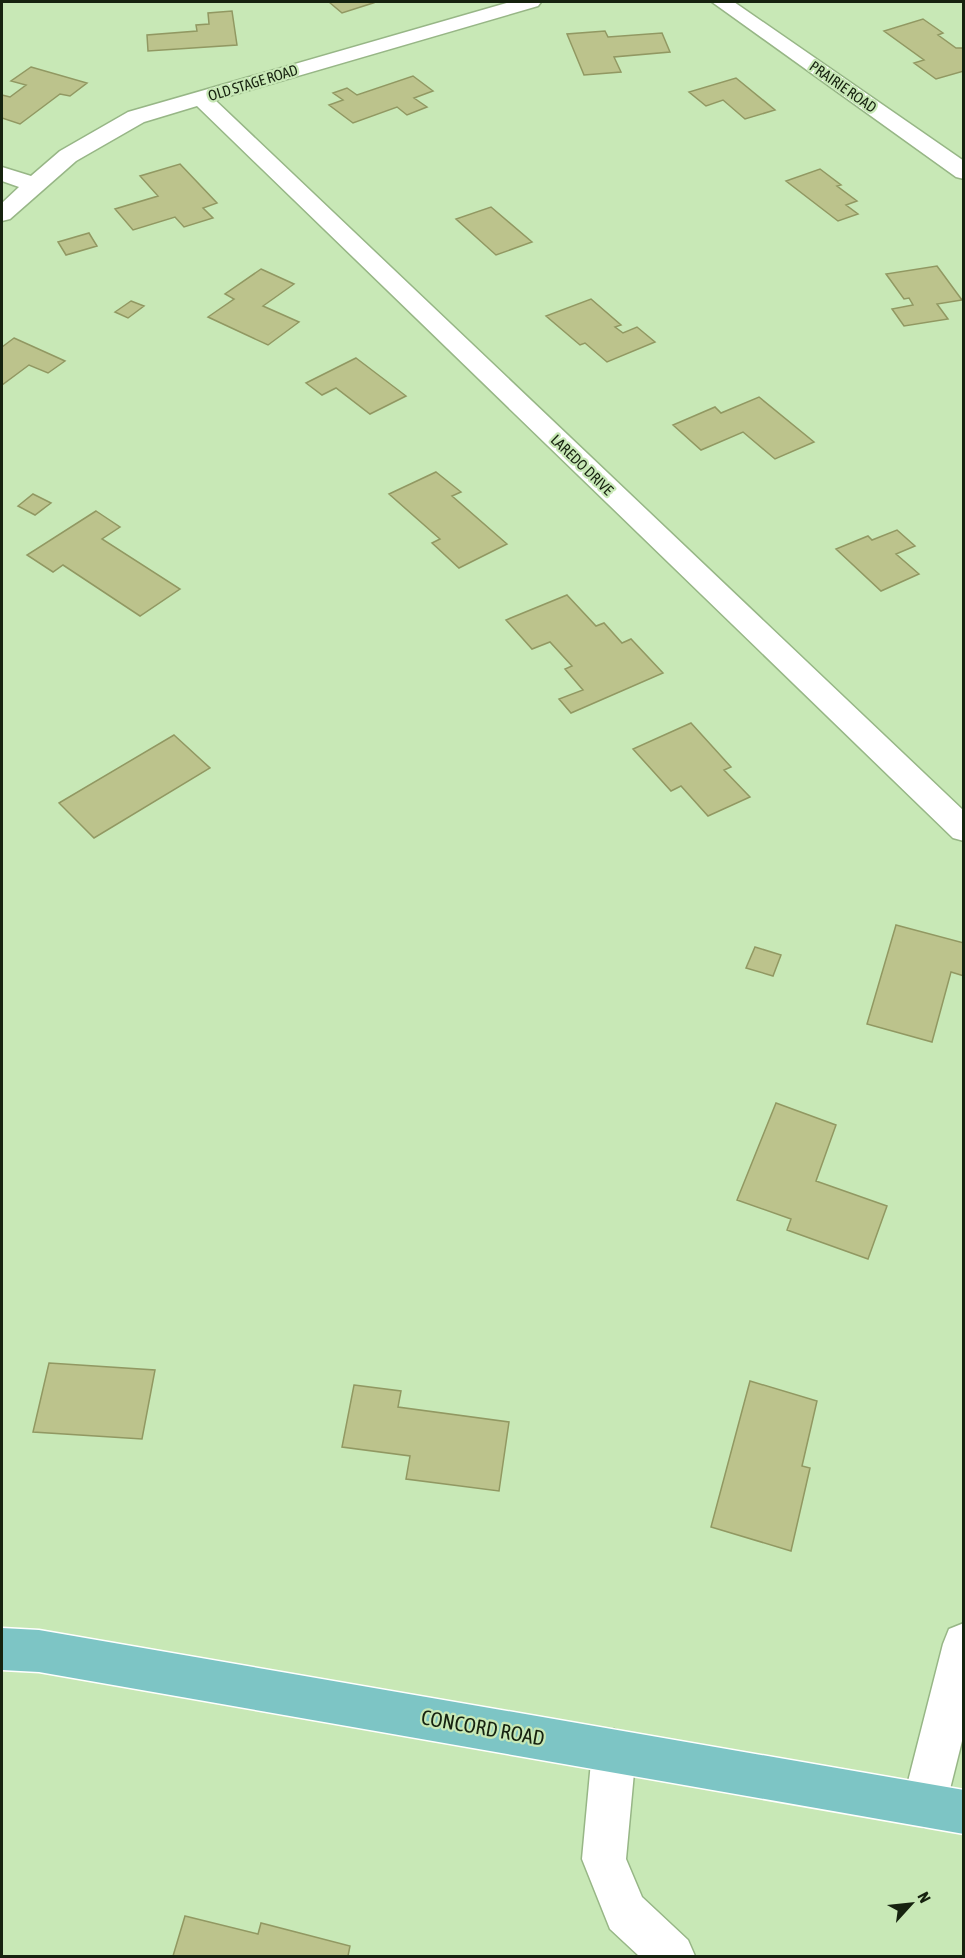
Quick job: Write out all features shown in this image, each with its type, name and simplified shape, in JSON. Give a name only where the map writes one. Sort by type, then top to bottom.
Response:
[{"type":"main road","name":"CONCORD ROAD","points":[[2,1649],[39,1651],[944,1808]]},
{"type":"street","name":"OLD STAGE ROAD","points":[[2,214],[68,156],[136,117],[421,32],[531,2]]},
{"type":"street","name":"PRAIRIE ROAD","points":[[722,2],[963,172]]},
{"type":"street","name":"LAREDO DRIVE","points":[[201,98],[963,830]]},
{"type":"street","points":[[2,174],[35,185]]},
{"type":"street","points":[[944,1808],[963,1644]]},
{"type":"street","points":[[614,1751],[604,1859],[626,1913],[672,1956]]},
{"type":"building","points":[[329,2],[371,2],[373,3],[342,13]]},
{"type":"building","points":[[232,11],[237,45],[148,51],[147,35],[197,31],[196,25],[209,24],[208,13]]},
{"type":"building","points":[[923,19],[943,33],[938,35],[956,48],[964,48],[964,71],[936,79],[914,63],[924,60],[884,31]]},
{"type":"building","points":[[605,31],[608,37],[662,33],[670,52],[614,57],[621,72],[584,75],[567,34]]},
{"type":"building","points":[[31,67],[87,83],[70,96],[60,94],[20,124],[2,118],[2,95],[10,97],[26,85],[11,81]]},
{"type":"building","points":[[413,76],[433,91],[414,98],[427,107],[407,115],[397,107],[353,123],[329,105],[343,100],[333,93],[347,88],[357,95]]},
{"type":"building","points":[[736,78],[775,110],[745,119],[723,100],[706,106],[689,92]]},
{"type":"building","points":[[180,164],[217,203],[203,208],[213,218],[184,227],[175,217],[133,230],[115,209],[158,196],[140,176]]},
{"type":"building","points":[[820,169],[857,201],[846,205],[858,214],[838,221],[786,181]]},
{"type":"building","points":[[491,207],[532,242],[496,255],[456,219]]},
{"type":"building","points":[[89,233],[97,246],[66,255],[58,242]]},
{"type":"building","points":[[937,266],[962,300],[937,304],[948,319],[904,326],[892,309],[913,305],[909,298],[904,299],[886,274]]},
{"type":"building","points":[[261,269],[294,284],[263,306],[299,322],[268,345],[208,317],[234,299],[225,294]]},
{"type":"building","points":[[591,299],[621,325],[615,327],[623,333],[637,327],[655,342],[607,362],[585,343],[580,345],[546,316]]},
{"type":"building","points":[[131,301],[144,306],[128,318],[115,312]]},
{"type":"building","points":[[14,338],[65,361],[48,373],[29,365],[2,385],[2,347]]},
{"type":"building","points":[[356,358],[406,396],[370,414],[336,388],[322,395],[306,383]]},
{"type":"building","points":[[759,397],[814,442],[775,459],[743,432],[701,450],[673,425],[715,407],[721,413]]},
{"type":"building","points":[[436,472],[461,492],[452,496],[507,544],[459,568],[432,543],[440,539],[389,494]]},
{"type":"building","points":[[33,494],[51,503],[35,515],[18,506]]},
{"type":"building","points":[[96,511],[120,527],[102,539],[180,589],[140,616],[63,565],[53,572],[27,555]]},
{"type":"building","points":[[897,530],[915,546],[896,554],[919,574],[881,591],[836,549],[868,536],[872,540]]},
{"type":"building","points":[[567,595],[596,626],[604,623],[622,643],[631,639],[663,673],[571,713],[559,699],[583,690],[565,669],[572,666],[550,642],[532,649],[506,620]]},
{"type":"building","points":[[691,723],[731,767],[724,770],[750,797],[708,816],[681,786],[671,791],[633,749]]},
{"type":"building","points":[[174,735],[210,768],[94,838],[59,803]]},
{"type":"building","points":[[896,925],[964,943],[964,976],[951,972],[932,1042],[867,1024]]},
{"type":"building","points":[[755,947],[781,955],[773,976],[746,968]]},
{"type":"building","points":[[776,1103],[836,1125],[816,1181],[887,1206],[868,1259],[787,1230],[791,1219],[737,1200]]},
{"type":"building","points":[[49,1363],[155,1370],[142,1439],[33,1432]]},
{"type":"building","points":[[750,1381],[817,1401],[802,1466],[810,1468],[791,1551],[711,1527]]},
{"type":"building","points":[[354,1385],[401,1391],[398,1407],[509,1422],[499,1491],[406,1479],[410,1456],[342,1447]]},
{"type":"building","points":[[185,1916],[258,1934],[261,1923],[350,1946],[348,1956],[173,1956]]}]
